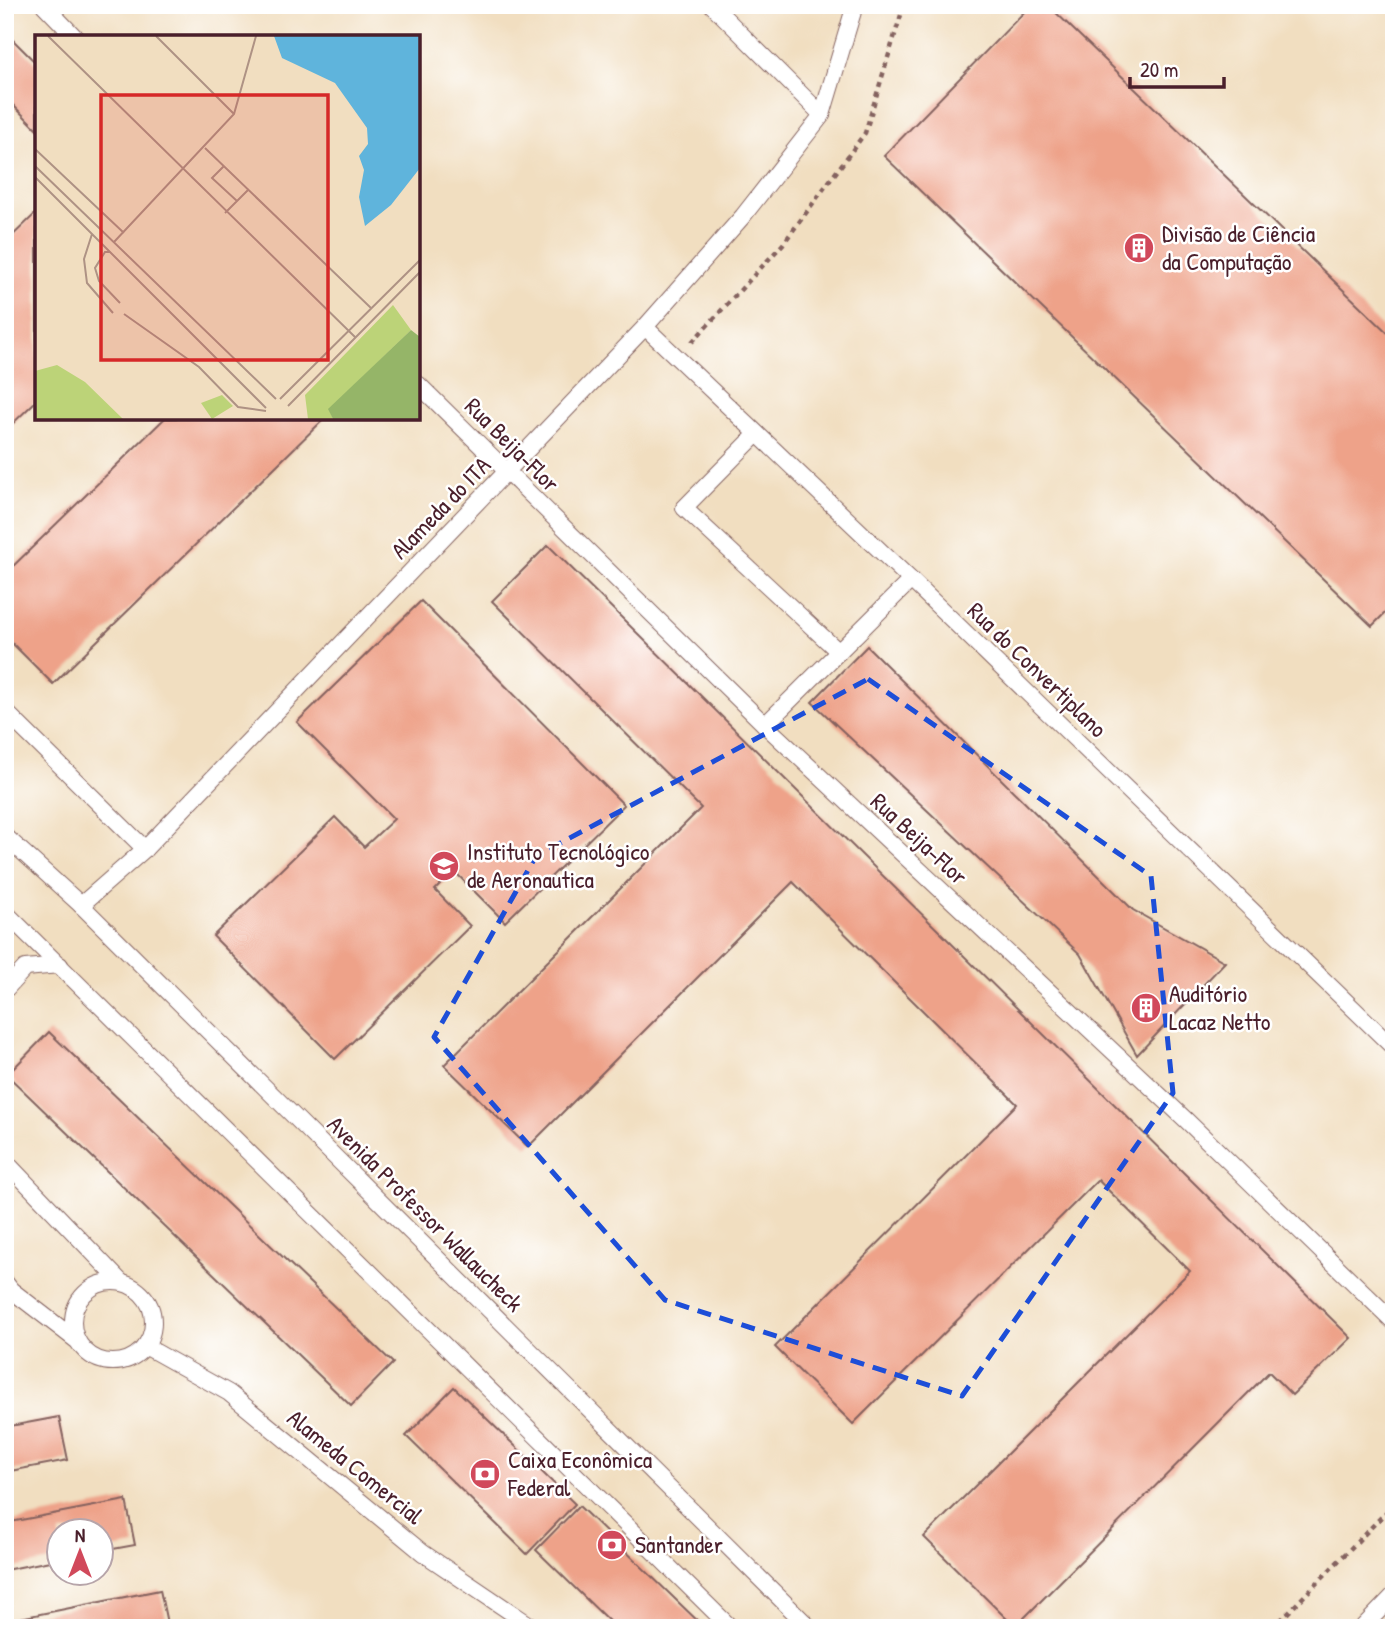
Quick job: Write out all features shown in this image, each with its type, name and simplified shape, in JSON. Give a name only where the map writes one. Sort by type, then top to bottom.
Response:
[{"type":"lane","points":[[44,5],[73,35]]},
{"type":"lane","points":[[712,5],[822,115]]},
{"type":"lane","name":"Alameda do ITA","points":[[81,905],[145,849],[645,327],[743,216],[822,115],[855,5]]},
{"type":"lane","name":"Rua do Convertiplano","points":[[645,327],[911,580],[1394,1048]]},
{"type":"lane","name":"Rua Beija-Flor","points":[[420,386],[765,725],[1185,1119],[1394,1322]]},
{"type":"lane","points":[[757,434],[684,508],[839,652]]},
{"type":"lane","points":[[765,725],[911,580]]},
{"type":"lane","points":[[5,711],[145,849]]},
{"type":"lane","name":"Avenida Professor Wallaucheck","points":[[5,836],[81,905],[810,1628]]},
{"type":"lane","points":[[5,912],[731,1628]]},
{"type":"lane","points":[[5,990],[25,968],[60,965]]},
{"type":"lane","points":[[5,1161],[122,1283]]},
{"type":"lane","points":[[5,1282],[11,1290],[76,1340],[85,1351],[96,1359],[109,1362],[123,1361],[145,1346],[153,1321],[150,1308],[144,1297],[134,1288],[122,1283],[96,1285],[77,1303],[72,1328],[76,1340]]},
{"type":"lane","name":"Alameda Comercial","points":[[145,1346],[229,1393],[423,1553],[534,1628]]},
{"type":"lane","points":[[1362,1628],[1394,1595]]},
{"type":"path","points":[[678,358],[783,244],[866,132],[904,5]]},
{"type":"path","points":[[1273,1628],[1394,1504]]},
{"type":"highlighted area","points":[[868,679],[1151,876],[1173,1093],[962,1396],[665,1300],[434,1037],[536,856]]},
{"type":"building","name":"Divisão de Ciência da Computação","points":[[1031,5],[1048,5],[1394,339],[1394,604],[1372,626],[884,156]]},
{"type":"building","points":[[5,32],[35,62],[35,127],[5,97]]},
{"type":"building","points":[[35,214],[35,402],[5,431],[5,243]]},
{"type":"building","points":[[163,420],[323,420],[53,684],[5,636],[5,574]]},
{"type":"building","points":[[548,545],[1351,1338],[1292,1395],[1269,1372],[1015,1627],[924,1537],[1190,1271],[1098,1180],[853,1424],[775,1347],[1017,1104],[793,882],[528,1147],[444,1065],[701,808],[492,601]]},
{"type":"building","points":[[421,601],[624,805],[505,922],[454,871],[435,890],[470,926],[335,1059],[213,936],[335,817],[364,847],[394,819],[297,722]]},
{"type":"building","points":[[867,646],[1133,910],[1225,962],[1137,1055],[1080,954],[812,702]]},
{"type":"building","points":[[49,1032],[393,1363],[351,1406],[7,1075]]},
{"type":"building","points":[[454,1387],[575,1504],[527,1554],[406,1436]]},
{"type":"building","points":[[59,1417],[68,1460],[5,1472],[5,1427]]},
{"type":"building","points":[[126,1500],[135,1545],[116,1548],[116,1518],[46,1518],[46,1562],[5,1570],[5,1523]]},
{"type":"building","points":[[579,1506],[705,1628],[616,1628],[536,1550]]},
{"type":"building","points":[[160,1590],[168,1628],[5,1628],[5,1621]]},
{"type":"place","name":"Divisão de Ciência da Computação","points":[[1139,248]]},
{"type":"place","name":"Instituto Tecnológico de Aeronautica","points":[[444,866]]},
{"type":"place","name":"Auditório Lacaz Netto","points":[[1146,1008]]},
{"type":"place","name":"Caixa Econômica Federal","points":[[485,1474]]},
{"type":"place","name":"Santander","points":[[612,1545]]}]
